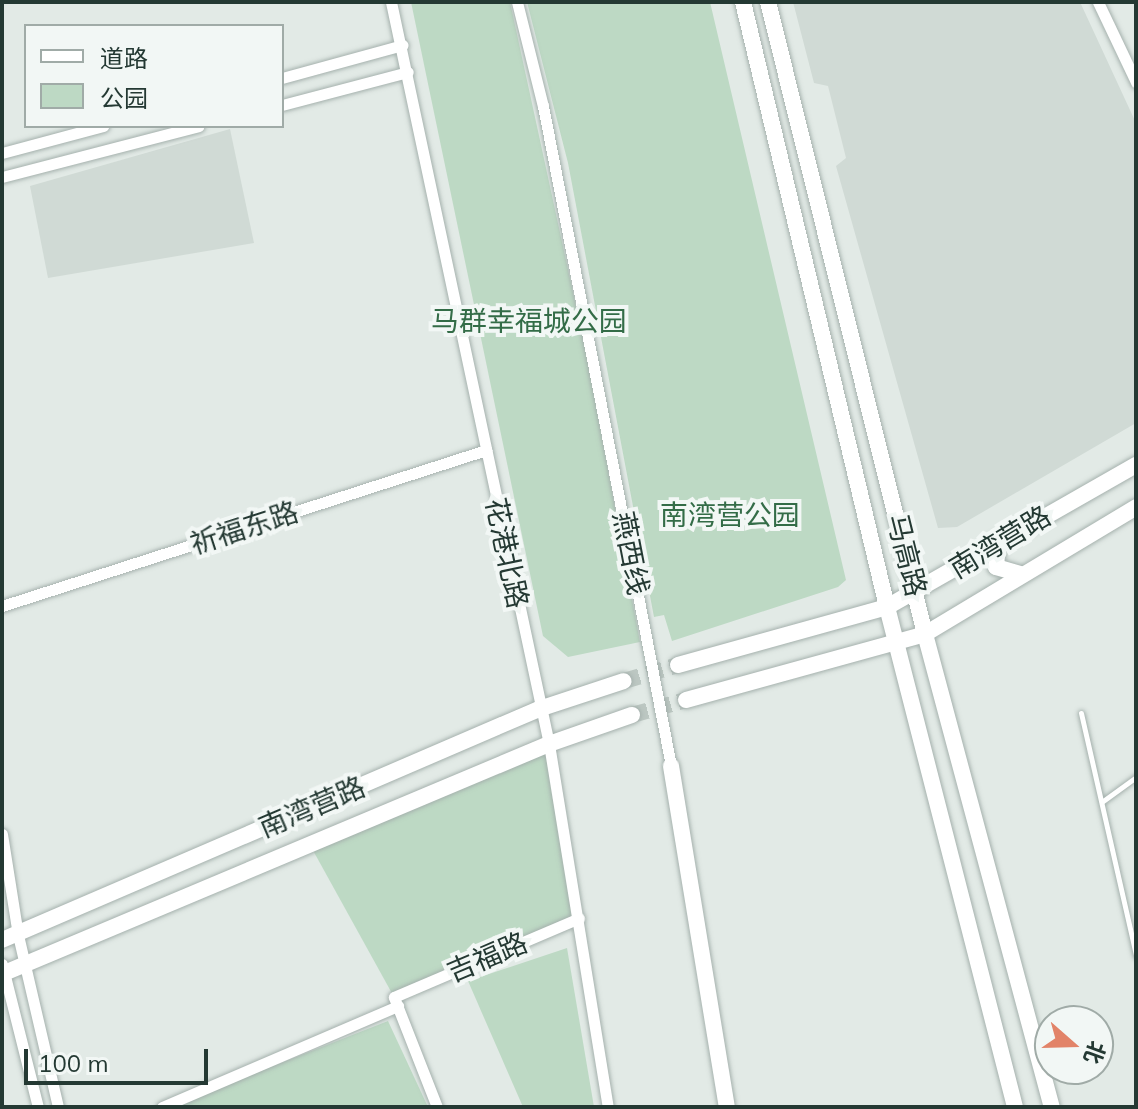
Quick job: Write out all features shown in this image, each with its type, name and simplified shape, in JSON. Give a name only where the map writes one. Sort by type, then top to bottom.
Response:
[{"type":"main road","name":"马高路","points":[[743,2],[887,607],[1015,1107]]},
{"type":"main road","name":"马高路","points":[[768,2],[925,634],[1052,1107]]},
{"type":"main road","name":"南湾营路","points":[[678,665],[887,607],[998,540],[1136,465]]},
{"type":"main road","points":[[686,700],[925,634],[1020,574],[1136,507]]},
{"type":"main road","points":[[998,540],[996,567],[1020,574]]},
{"type":"main road","name":"南湾营路","points":[[10,937],[539,709],[624,681]]},
{"type":"main road","points":[[3,970],[28,965],[549,744],[632,715]]},
{"type":"main road","name":"燕西线","points":[[671,766],[727,1107]]},
{"type":"street","name":"花港北路","points":[[391,2],[403,45],[539,709],[549,744],[608,1107]]},
{"type":"street","name":"燕西线","points":[[517,2],[543,106],[671,766]]},
{"type":"street","points":[[1098,2],[1136,82]]},
{"type":"street","points":[[284,77],[403,45]]},
{"type":"street","points":[[284,104],[408,72]]},
{"type":"street","points":[[2,153],[96,128]]},
{"type":"street","points":[[2,177],[191,128]]},
{"type":"street","name":"祈福东路","points":[[2,606],[486,450]]},
{"type":"street","points":[[2,834],[10,937],[28,965],[58,1107]]},
{"type":"street","name":"吉福路","points":[[162,1107],[579,918]]},
{"type":"street","points":[[3,970],[38,1107]]},
{"type":"street","points":[[396,1002],[437,1107]]},
{"type":"lane","points":[[1081,713],[1136,956]]},
{"type":"lane","points":[[1103,801],[1136,777]]},
{"type":"shaded area","points":[[793,2],[1080,2],[1136,123],[1136,423],[957,527],[938,528],[836,166],[846,158],[828,86],[814,83]]},
{"type":"shaded area","points":[[230,129],[254,243],[48,278],[30,186]]},
{"type":"green space","name":"马群幸福城公园","points":[[411,2],[510,2],[587,357],[640,642],[568,657],[543,636]]},
{"type":"green space","name":"南湾营公园","points":[[527,2],[710,2],[846,580],[838,587],[672,641],[664,615],[654,617],[568,163]]},
{"type":"green space","points":[[549,744],[579,918],[394,997],[310,845]]},
{"type":"green space","points":[[567,948],[594,1107],[523,1107],[468,981]]},
{"type":"green space","points":[[388,1021],[428,1107],[169,1107]]},
{"type":"tunnel","points":[[624,681],[678,665]]},
{"type":"tunnel","points":[[632,715],[686,700]]}]
